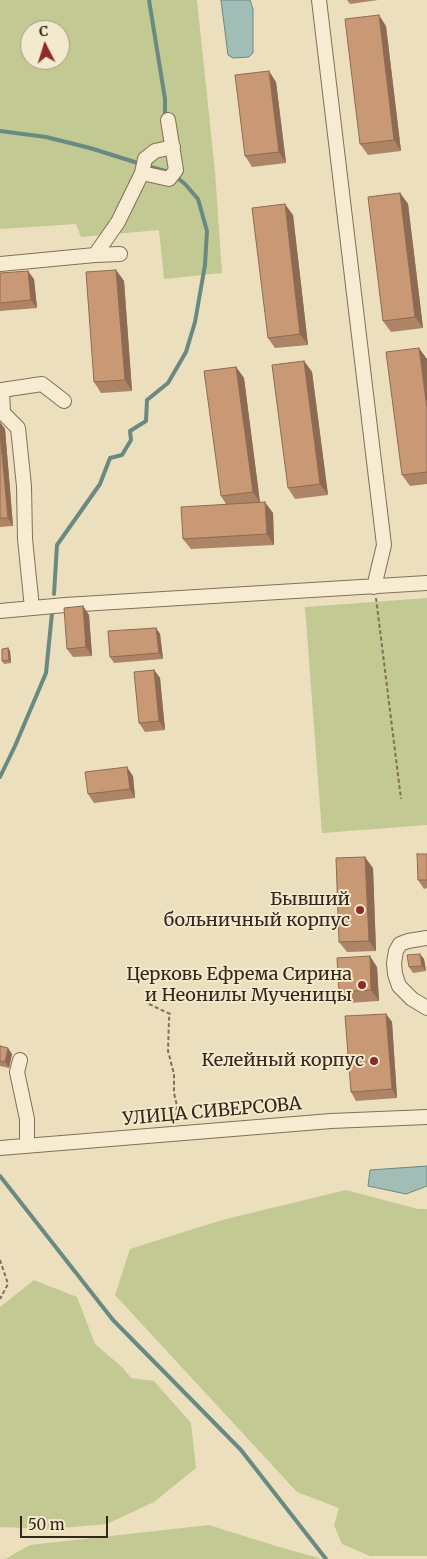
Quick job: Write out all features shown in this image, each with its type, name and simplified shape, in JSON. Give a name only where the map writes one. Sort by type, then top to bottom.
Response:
[{"type":"street","points":[[319,0],[384,545],[374,587]]},
{"type":"street","points":[[143,166],[173,175],[173,147],[168,120]]},
{"type":"street","points":[[95,255],[118,222],[143,166],[155,150],[173,147]]},
{"type":"street","points":[[0,264],[120,254]]},
{"type":"street","points":[[32,608],[25,539],[24,486],[18,428],[3,412],[1,390],[42,384],[64,401]]},
{"type":"street","points":[[0,611],[65,605],[427,583]]},
{"type":"street","points":[[427,938],[400,944],[396,951],[394,963],[399,986],[427,1008]]},
{"type":"street","points":[[20,1060],[17,1072],[27,1119],[27,1146]]},
{"type":"street","name":"УЛИЦА СИВЕРСОВА","points":[[0,1148],[176,1135],[331,1120],[427,1117]]},
{"type":"path","points":[[374,587],[401,799]]},
{"type":"path","points":[[149,1004],[170,1014],[168,1051],[174,1074],[174,1093],[177,1106],[176,1135]]},
{"type":"path","points":[[0,1260],[8,1284],[0,1299]]},
{"type":"green space","points":[[0,0],[197,0],[215,172],[222,273],[164,279],[159,230],[81,237],[76,224],[0,229]]},
{"type":"green space","points":[[427,598],[427,825],[322,833],[305,607]]},
{"type":"green space","points":[[346,1190],[418,1209],[427,1209],[427,1556],[370,1556],[342,1544],[334,1525],[339,1508],[297,1492],[115,1295],[130,1249],[222,1220]]},
{"type":"green space","points":[[34,1280],[77,1297],[95,1344],[122,1367],[131,1378],[154,1381],[191,1423],[196,1468],[154,1502],[107,1524],[50,1529],[0,1527],[0,1307]]},
{"type":"green space","points":[[209,1525],[322,1559],[5,1559],[30,1545]]},
{"type":"water","points":[[221,0],[250,0],[253,9],[253,53],[249,57],[233,58],[228,55]]},
{"type":"water","points":[[427,1166],[427,1186],[406,1194],[368,1186],[370,1170]]},
{"type":"building","points":[[379,15],[394,140],[360,144],[345,19]]},
{"type":"building","points":[[269,71],[279,152],[245,156],[235,75]]},
{"type":"building","points":[[400,193],[415,317],[383,321],[368,197]]},
{"type":"building","points":[[285,204],[300,334],[268,338],[252,208]]},
{"type":"building","points":[[116,270],[125,380],[94,382],[86,272]]},
{"type":"building","points":[[28,271],[31,300],[0,303],[0,273]]},
{"type":"building","points":[[419,348],[427,408],[427,472],[402,475],[386,352]]},
{"type":"building","points":[[304,361],[320,484],[288,488],[272,365]]},
{"type":"building","points":[[236,367],[253,492],[221,496],[204,371]]},
{"type":"building","points":[[0,432],[8,518],[0,518]]},
{"type":"building","points":[[265,502],[267,534],[183,539],[181,507]]},
{"type":"building","points":[[83,606],[86,647],[67,649],[64,608]]},
{"type":"building","points":[[156,628],[159,653],[110,657],[108,631]]},
{"type":"building","points":[[8,648],[9,660],[2,661],[2,649]]},
{"type":"building","points":[[154,670],[159,721],[139,723],[134,672]]},
{"type":"building","points":[[127,767],[130,789],[88,794],[85,772]]},
{"type":"building","points":[[417,854],[427,854],[427,880],[418,880]]},
{"type":"building","name":"Бывший больничный корпус","points":[[365,857],[369,941],[339,942],[336,858]]},
{"type":"building","points":[[420,954],[422,966],[409,967],[407,955]]},
{"type":"building","points":[[370,956],[371,990],[339,992],[337,958]]},
{"type":"building","name":"Келейный корпус","points":[[386,1014],[392,1089],[351,1092],[345,1016]]},
{"type":"building","points":[[0,1046],[8,1048],[5,1062],[0,1061]]},
{"type":"waterway","points":[[149,0],[165,99],[165,119]]},
{"type":"waterway","points":[[0,131],[46,137],[141,164]]},
{"type":"waterway","points":[[147,166],[169,172]]},
{"type":"waterway","points":[[54,594],[57,545],[100,484],[110,458],[122,455],[131,440],[130,431],[146,421],[147,400],[168,383],[186,352],[195,322],[205,265],[207,231],[198,199],[175,176]]},
{"type":"waterway","points":[[0,777],[46,673],[52,613]]},
{"type":"waterway","points":[[0,1176],[113,1320],[241,1450],[326,1559]]},
{"type":"place","name":"Бывший больничный корпус","points":[[360,910]]},
{"type":"place","name":"Церковь Ефрема Сирина и Неонилы Мученицы","points":[[362,985]]},
{"type":"place","name":"Келейный корпус","points":[[374,1061]]}]
